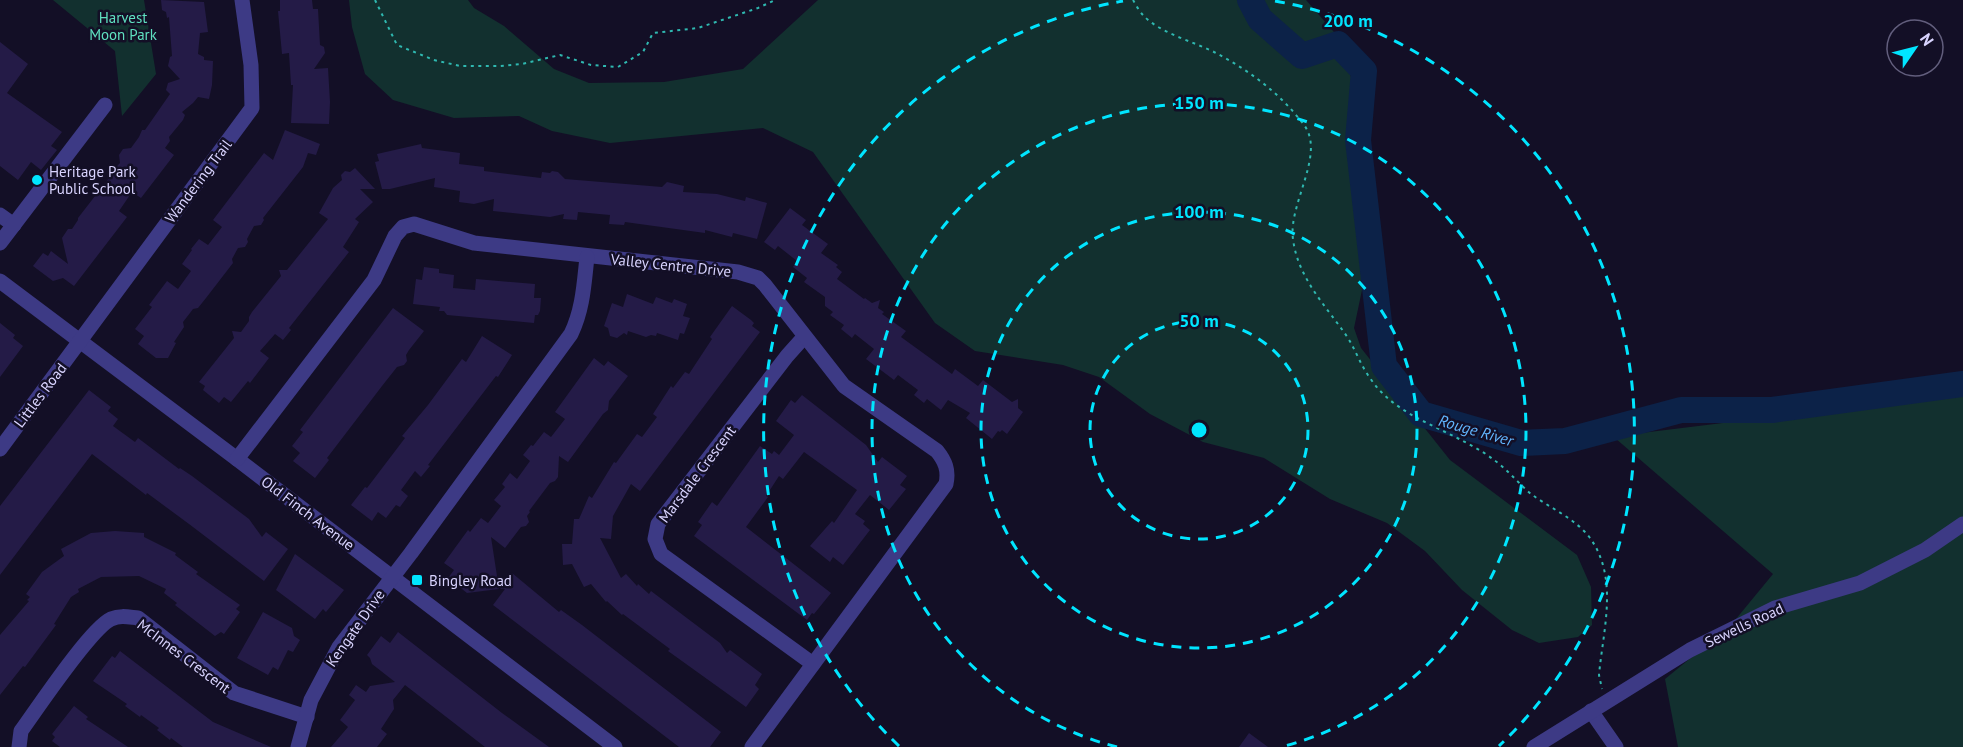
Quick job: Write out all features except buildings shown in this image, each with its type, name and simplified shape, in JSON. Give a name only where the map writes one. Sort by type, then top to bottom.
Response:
[{"type":"street","name":"Wandering Trail","points":[[80,341],[252,108],[251,65],[242,0]]},
{"type":"street","points":[[0,243],[105,105]]},
{"type":"street","points":[[0,215],[14,225]]},
{"type":"street","name":"Valley Centre Drive","points":[[237,459],[374,280],[390,252],[395,236],[404,227],[414,224],[421,225],[474,243],[747,273],[758,278],[844,386],[938,450],[946,466],[948,477],[946,484],[752,747]]},
{"type":"street","points":[[392,577],[571,334],[579,318],[583,302],[587,257]]},
{"type":"street","name":"Old Finch Avenue","points":[[0,281],[615,747]]},
{"type":"street","name":"Marsdale Crescent","points":[[804,337],[658,524],[655,539],[661,554],[813,664]]},
{"type":"street","name":"Littles Road","points":[[0,449],[80,341]]},
{"type":"street","name":"Sewells Road","points":[[1534,747],[1690,650],[1775,608],[1860,583],[1925,550],[1963,524]]},
{"type":"street","name":"Kengate Drive","points":[[298,747],[311,700],[339,647],[392,577]]},
{"type":"street","name":"McInnes Crescent","points":[[19,747],[21,731],[88,641],[110,620],[123,615],[138,618],[234,693],[306,717]]},
{"type":"street","points":[[1598,707],[1616,747]]},
{"type":"path","points":[[375,0],[397,45],[435,60],[460,66],[511,65],[560,55],[591,65],[618,67],[643,52],[653,33],[698,28],[775,0]]},
{"type":"path","points":[[1133,0],[1143,16],[1156,25],[1215,52],[1248,72],[1270,89],[1306,127],[1311,139],[1311,154],[1296,207],[1292,238],[1303,273],[1313,291],[1350,341],[1369,377],[1384,397],[1410,414],[1496,461],[1517,483],[1576,524],[1589,537],[1602,560],[1608,588],[1598,707]]},
{"type":"green space","name":"Harvest Moon Park","points":[[53,0],[144,0],[156,74],[122,116],[115,51]]},
{"type":"green space","points":[[349,0],[468,0],[474,8],[504,26],[554,69],[589,83],[664,82],[743,69],[818,0],[1306,0],[1340,39],[1353,84],[1355,186],[1366,271],[1354,328],[1361,348],[1450,460],[1577,555],[1591,587],[1592,625],[1578,637],[1539,643],[1512,630],[1462,590],[1425,551],[1387,523],[1330,499],[1264,458],[1203,442],[1150,414],[1099,377],[1063,365],[975,351],[935,323],[813,152],[763,128],[610,143],[552,131],[519,116],[454,118],[393,100],[365,74],[352,27]]},
{"type":"green space","points":[[1943,396],[1963,397],[1963,747],[1678,747],[1665,679],[1731,625],[1773,574],[1608,432],[1633,434]]},
{"type":"waterway","name":"Rouge River","points":[[1250,0],[1260,19],[1302,56],[1338,44],[1364,71],[1358,140],[1384,366],[1421,414],[1521,443],[1565,441],[1681,410],[1772,410],[1963,384]]},
{"type":"place","name":"Heritage Park Public School","points":[[37,180]]},
{"type":"place","name":"Bingley Road","points":[[417,580]]}]
